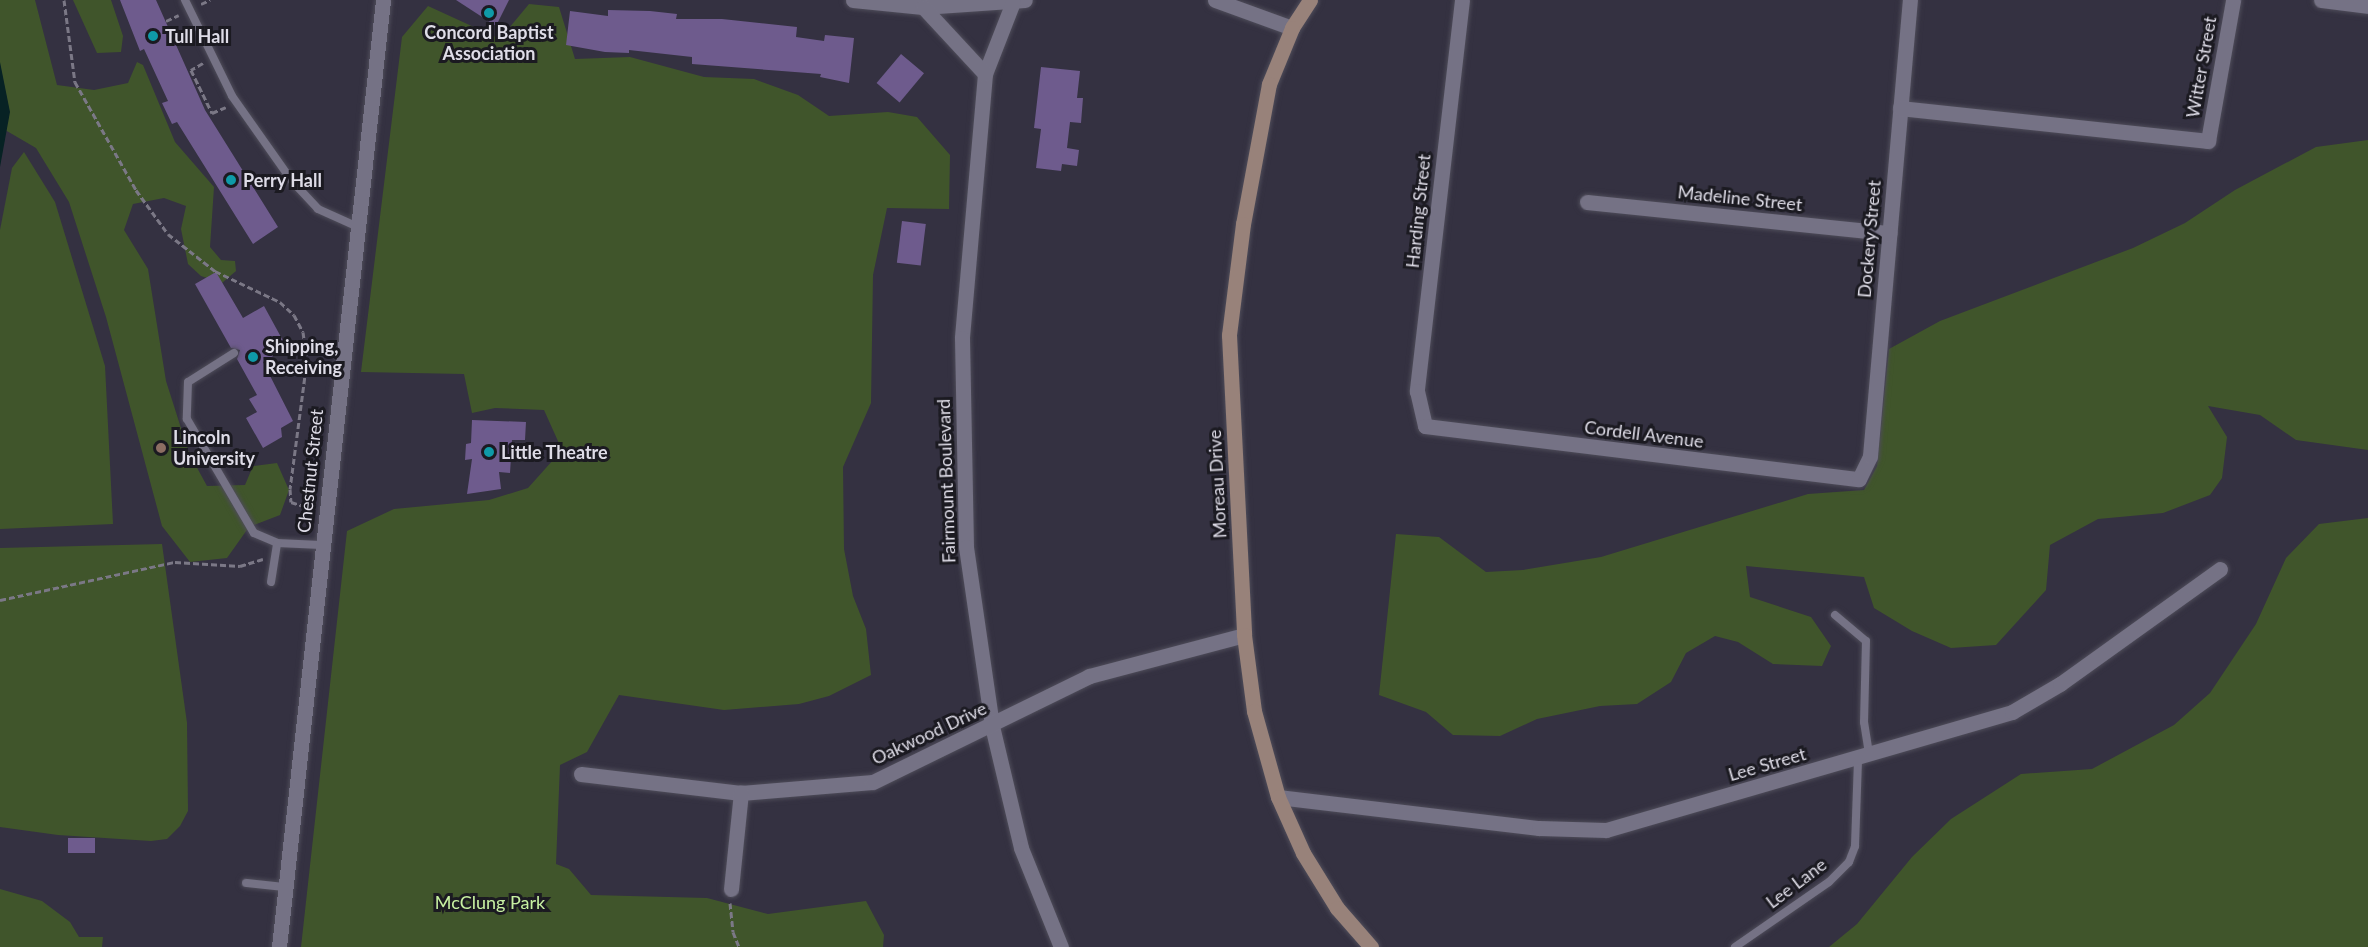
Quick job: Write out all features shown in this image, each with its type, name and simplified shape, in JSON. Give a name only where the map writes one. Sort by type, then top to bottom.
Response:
[{"type":"main road","name":"Moreau Drive","points":[[1310,0],[1292,28],[1269,84],[1243,224],[1229,335],[1244,635],[1254,711],[1278,797],[1303,853],[1337,908],[1371,947]]},
{"type":"street","name":"Chestnut Street","points":[[279,947],[356,226],[383,0]]},
{"type":"street","name":"Fairmount Boulevard","points":[[853,0],[923,7],[1019,1],[985,74],[962,338],[966,547],[992,726],[1021,848],[1061,947]]},
{"type":"street","points":[[1215,0],[1292,28]]},
{"type":"street","name":"Harding Street","points":[[1425,426],[1418,392],[1462,0]]},
{"type":"street","name":"Dockery Street","points":[[1858,479],[1870,456],[1910,0]]},
{"type":"street","name":"Witter Street","points":[[1900,108],[2208,141],[2233,0]]},
{"type":"street","points":[[2321,0],[2368,6]]},
{"type":"street","points":[[923,7],[985,74]]},
{"type":"street","name":"Madeline Street","points":[[1587,202],[1889,233]]},
{"type":"street","name":"Cordell Avenue","points":[[1425,426],[1858,479]]},
{"type":"street","name":"Lee Street","points":[[1278,797],[1539,828],[1606,830],[1864,757],[2012,712],[2060,684],[2220,569]]},
{"type":"street","name":"Oakwood Drive","points":[[581,774],[741,793],[873,782],[992,726],[1089,676],[1244,635]]},
{"type":"street","points":[[731,889],[741,793]]},
{"type":"lane","points":[[185,0],[232,96],[292,181],[318,209],[356,226]]},
{"type":"lane","points":[[234,353],[188,382],[187,419],[249,527],[277,543],[321,545]]},
{"type":"lane","points":[[271,582],[277,543]]},
{"type":"lane","name":"Lee Lane","points":[[1735,947],[1829,882],[1849,862],[1855,846],[1864,757],[1866,641],[1834,615]]},
{"type":"lane","points":[[246,883],[285,887]]},
{"type":"path","points":[[64,0],[75,82],[136,190],[168,234],[215,271],[280,302],[294,315],[303,332],[307,360],[290,489],[291,502],[306,507]]},
{"type":"path","points":[[0,600],[175,562],[240,566],[275,555]]},
{"type":"path","points":[[731,889],[730,917],[740,947]]},
{"type":"green space","points":[[0,0],[35,0],[57,85],[94,90],[128,83],[137,62],[143,65],[175,142],[214,187],[210,247],[221,260],[235,261],[236,271],[222,283],[201,276],[188,264],[181,229],[186,206],[164,198],[133,204],[124,230],[148,269],[166,381],[189,453],[207,486],[245,485],[253,466],[277,463],[289,490],[280,515],[249,527],[227,558],[190,562],[162,526],[106,317],[69,202],[36,148],[0,127]]},
{"type":"green space","points":[[73,0],[111,0],[123,36],[121,52],[97,53]]},
{"type":"green space","name":"McClung Park","points":[[529,4],[559,7],[575,59],[630,57],[704,77],[754,79],[798,95],[829,116],[888,112],[917,117],[950,155],[949,209],[887,208],[873,275],[871,403],[843,467],[844,549],[853,596],[866,629],[871,675],[829,696],[799,704],[724,710],[619,695],[587,752],[560,765],[556,864],[569,869],[591,895],[707,898],[768,914],[866,901],[884,935],[883,947],[301,947],[347,531],[394,509],[489,500],[528,488],[562,450],[544,410],[495,408],[472,413],[464,374],[361,372],[402,37],[428,6],[500,39]]},
{"type":"green space","points":[[2368,140],[2368,450],[2296,440],[2260,415],[2208,406],[2227,437],[2222,478],[2210,495],[2163,513],[2098,519],[2050,545],[2046,590],[1996,645],[1951,648],[1912,631],[1874,608],[1864,577],[1746,566],[1750,597],[1811,617],[1831,646],[1822,666],[1773,664],[1738,642],[1715,636],[1686,653],[1671,682],[1637,704],[1600,706],[1537,719],[1500,736],[1453,735],[1426,712],[1379,695],[1396,534],[1439,537],[1486,572],[1523,570],[1601,557],[1808,494],[1864,490],[1877,466],[1889,349],[1940,321],[2133,248],[2185,223],[2235,190],[2316,147]]},
{"type":"green space","points":[[24,152],[55,202],[105,366],[113,524],[0,529],[0,230],[12,168]]},
{"type":"green space","points":[[2368,518],[2368,947],[1829,947],[1857,924],[1912,857],[1951,819],[2021,774],[2092,769],[2174,725],[2210,693],[2256,624],[2286,558],[2319,524]]},
{"type":"green space","points":[[162,544],[187,723],[188,811],[180,826],[167,839],[151,841],[58,835],[0,827],[0,548]]},
{"type":"green space","points":[[0,889],[42,901],[70,922],[79,937],[103,937],[102,947],[0,947]]},
{"type":"shaded area","points":[[0,62],[10,112],[0,167]]},
{"type":"building","points":[[120,0],[156,0],[205,110],[278,227],[253,244],[177,122],[172,124],[162,103],[168,101],[144,49],[140,51]]},
{"type":"building","name":"Concord Baptist Association","points":[[456,0],[509,0],[496,26]]},
{"type":"building","points":[[608,10],[677,14],[676,19],[722,19],[797,27],[796,37],[824,41],[825,35],[854,38],[849,83],[820,77],[821,74],[692,64],[692,57],[629,50],[629,53],[605,52],[566,45],[570,11],[608,16]]},
{"type":"building","points":[[901,54],[924,73],[900,102],[877,83]]},
{"type":"building","points":[[1041,67],[1080,71],[1077,98],[1083,98],[1081,123],[1070,122],[1067,148],[1079,150],[1077,166],[1062,164],[1061,171],[1036,168],[1041,129],[1034,128]]},
{"type":"building","points":[[902,221],[926,224],[921,266],[897,263]]},
{"type":"building","name":"Shipping, Receiving","points":[[216,272],[243,318],[264,306],[287,348],[263,362],[293,421],[281,428],[282,437],[263,448],[246,418],[257,412],[249,399],[257,395],[237,359],[240,350],[231,348],[195,284]]},
{"type":"building","name":"Little Theatre","points":[[472,420],[526,422],[525,440],[512,440],[510,473],[499,472],[501,489],[467,494],[472,459],[465,460],[466,444],[471,443]]},
{"type":"building","points":[[68,838],[95,838],[95,853],[68,853]]},
{"type":"place","name":"Concord Baptist Association","points":[[489,13]]},
{"type":"place","name":"Tull Hall","points":[[153,36]]},
{"type":"place","name":"Perry Hall","points":[[231,180]]},
{"type":"place","name":"Shipping, Receiving","points":[[253,357]]},
{"type":"place","name":"Lincoln University","points":[[161,448]]},
{"type":"place","name":"Little Theatre","points":[[489,452]]}]
